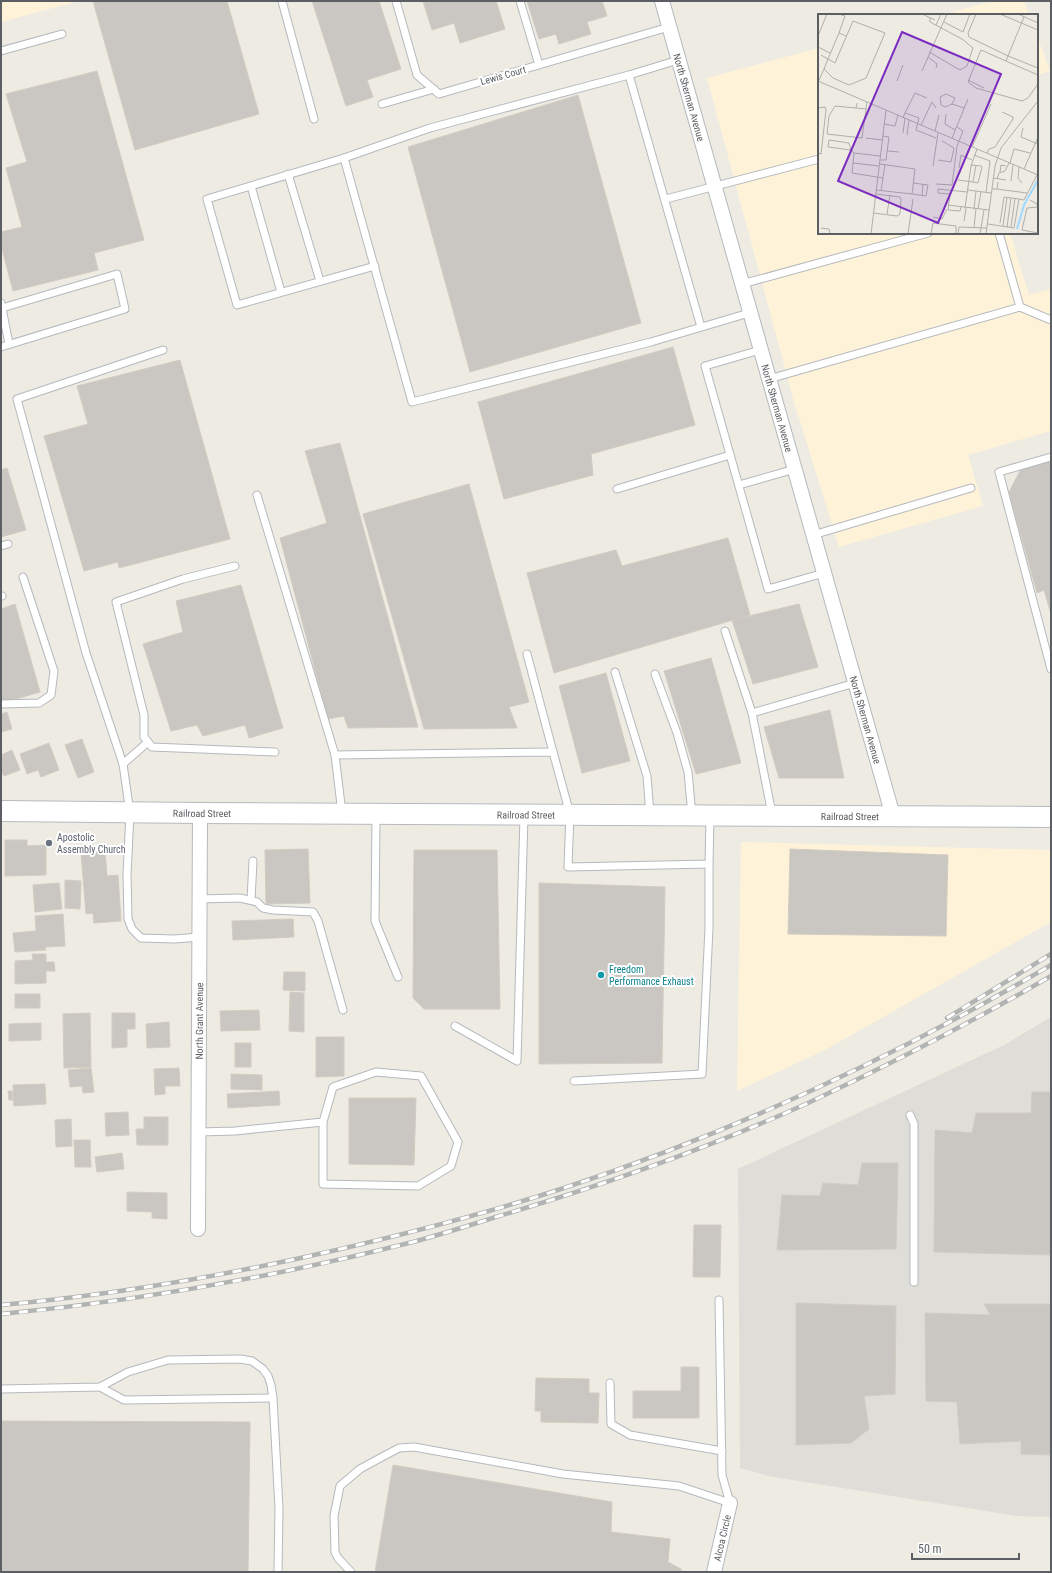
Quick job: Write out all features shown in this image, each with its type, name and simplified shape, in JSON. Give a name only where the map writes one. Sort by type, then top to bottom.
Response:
[{"type":"main road","name":"Railroad Street","points":[[1,811],[1051,817]]},
{"type":"street","name":"North Sherman Avenue","points":[[662,1],[893,816]]},
{"type":"street","name":"North Grant Avenue","points":[[198,1229],[200,813]]},
{"type":"street","name":"Alcoa Circle","points":[[714,1572],[730,1503]]},
{"type":"lane","points":[[282,1],[314,119]]},
{"type":"lane","points":[[396,1],[417,75],[434,89]]},
{"type":"lane","points":[[520,1],[539,65]]},
{"type":"lane","name":"Lewis Court","points":[[434,89],[439,94],[669,27]]},
{"type":"lane","points":[[1,51],[62,34]]},
{"type":"lane","points":[[375,266],[237,305],[208,198],[344,158],[430,128],[629,75],[678,60]]},
{"type":"lane","points":[[629,75],[666,199],[701,327]]},
{"type":"lane","points":[[382,104],[434,89]]},
{"type":"lane","points":[[344,158],[412,402],[651,342],[750,313]]},
{"type":"lane","points":[[666,199],[818,159]]},
{"type":"lane","points":[[288,174],[320,281]]},
{"type":"lane","points":[[251,186],[281,292]]},
{"type":"lane","points":[[742,284],[924,234]]},
{"type":"lane","points":[[999,234],[1020,307]]},
{"type":"lane","points":[[1,347],[125,308],[117,274],[2,306],[9,344]]},
{"type":"lane","points":[[769,379],[1020,307],[1051,320]]},
{"type":"lane","points":[[163,350],[17,398],[86,653],[123,764],[130,812],[128,919],[132,929],[141,938],[174,939],[199,937]]},
{"type":"lane","points":[[760,350],[705,366],[768,589],[824,573]]},
{"type":"lane","points":[[617,489],[730,455]]},
{"type":"lane","points":[[1051,457],[998,472],[1051,669]]},
{"type":"lane","points":[[739,485],[795,469]]},
{"type":"lane","points":[[814,535],[971,488]]},
{"type":"lane","points":[[257,495],[335,754],[342,813]]},
{"type":"lane","points":[[234,566],[183,579],[116,602],[144,715],[144,737],[152,747],[275,752]]},
{"type":"lane","points":[[1,704],[39,703],[51,695],[54,671],[23,577]]},
{"type":"lane","points":[[725,631],[752,713],[772,815]]},
{"type":"lane","points":[[527,654],[570,814],[568,867],[709,864]]},
{"type":"lane","points":[[615,672],[647,776],[650,815]]},
{"type":"lane","points":[[574,1081],[702,1074],[709,928],[709,864],[701,815],[677,733],[655,674]]},
{"type":"lane","points":[[752,713],[856,683]]},
{"type":"lane","points":[[123,764],[148,742]]},
{"type":"lane","points":[[335,754],[553,752]]},
{"type":"lane","points":[[376,814],[374,921],[398,977]]},
{"type":"lane","points":[[455,1026],[517,1061],[524,814]]},
{"type":"lane","points":[[251,900],[253,861]]},
{"type":"lane","points":[[199,899],[240,898],[257,902],[263,908],[273,910],[313,912],[318,921],[343,1010]]},
{"type":"lane","points":[[376,1072],[421,1076],[458,1142],[451,1166],[418,1186],[323,1184],[323,1122],[333,1087],[376,1072]]},
{"type":"lane","points":[[910,1115],[914,1124],[914,1282]]},
{"type":"lane","points":[[199,1132],[235,1131],[323,1122]]},
{"type":"lane","points":[[719,1300],[722,1475],[730,1503]]},
{"type":"lane","points":[[1,1389],[100,1387],[128,1372],[168,1360],[240,1359],[252,1361],[263,1369],[268,1376],[273,1398],[279,1508],[278,1572]]},
{"type":"lane","points":[[610,1383],[611,1424],[630,1435],[722,1451]]},
{"type":"lane","points":[[100,1387],[124,1400],[273,1398]]},
{"type":"lane","points":[[351,1572],[338,1558],[335,1552],[334,1516],[340,1486],[360,1469],[399,1448],[414,1447],[563,1474],[679,1486],[730,1503]]},
{"type":"shaded area","points":[[1,1],[79,1],[1,22]]},
{"type":"shaded area","points":[[994,1],[1024,1],[1029,14],[945,14]]},
{"type":"shaded area","points":[[1038,39],[1050,71],[1038,75]]},
{"type":"shaded area","points":[[818,48],[818,234],[1010,234],[1029,295],[1051,289],[1051,431],[968,455],[983,506],[839,547],[794,402],[707,78]]},
{"type":"shaded area","points":[[741,842],[1051,850],[1051,922],[825,1050],[737,1091]]},
{"type":"shaded area","points":[[1051,1017],[1051,1517],[1017,1516],[768,1476],[740,1468],[738,1169],[1004,1045]]},
{"type":"building","points":[[93,1],[227,1],[259,114],[135,150]]},
{"type":"building","points":[[312,1],[379,1],[401,69],[367,80],[373,97],[346,106]]},
{"type":"building","points":[[423,1],[496,1],[505,29],[460,43],[454,23],[432,30]]},
{"type":"building","points":[[527,1],[602,1],[607,16],[587,22],[591,34],[559,44],[556,34],[539,39]]},
{"type":"building","points":[[97,71],[144,240],[94,253],[98,270],[13,291],[1,245],[1,232],[22,227],[6,168],[27,162],[6,94]]},
{"type":"building","points":[[578,95],[641,323],[470,372],[408,147]]},
{"type":"building","points":[[673,347],[695,425],[591,454],[593,475],[504,499],[478,402]]},
{"type":"building","points":[[180,360],[230,539],[119,568],[118,562],[84,571],[44,436],[88,424],[77,386]]},
{"type":"building","points":[[340,443],[418,727],[348,728],[344,716],[328,719],[280,538],[327,523],[305,451]]},
{"type":"building","points":[[1051,461],[1051,614],[1044,590],[1037,593],[1009,492],[1021,469]]},
{"type":"building","points":[[7,468],[26,530],[1,537],[1,470]]},
{"type":"building","points":[[469,484],[529,702],[509,707],[517,728],[424,729],[363,514]]},
{"type":"building","points":[[728,538],[750,615],[554,673],[527,573],[616,550],[622,566]]},
{"type":"building","points":[[241,585],[283,728],[249,738],[245,725],[203,736],[197,725],[171,731],[143,644],[183,632],[176,601]]},
{"type":"building","points":[[15,604],[40,692],[9,701],[1,701],[1,609]]},
{"type":"building","points":[[799,604],[818,667],[753,684],[732,620]]},
{"type":"building","points":[[711,658],[741,763],[696,774],[664,671]]},
{"type":"building","points":[[606,673],[630,761],[582,773],[559,686]]},
{"type":"building","points":[[830,710],[844,778],[779,778],[764,727]]},
{"type":"building","points":[[7,712],[12,729],[1,732],[1,714]]},
{"type":"building","points":[[82,739],[94,772],[78,778],[65,745]]},
{"type":"building","points":[[49,743],[59,770],[41,777],[38,770],[27,774],[20,754]]},
{"type":"building","points":[[12,750],[20,770],[4,776],[1,772],[1,755]]},
{"type":"building","points":[[5,840],[27,840],[27,846],[46,845],[46,875],[5,876]]},
{"type":"building","points":[[308,849],[310,903],[266,904],[265,850]]},
{"type":"building","points":[[790,849],[948,855],[946,936],[788,934]]},
{"type":"building","points":[[414,850],[497,850],[500,1009],[424,1009],[413,998]]},
{"type":"building","points":[[105,851],[107,876],[118,875],[121,921],[94,923],[93,913],[86,914],[81,853]]},
{"type":"building","points":[[65,880],[81,881],[80,909],[65,908]]},
{"type":"building","points":[[59,883],[62,909],[35,912],[33,885]]},
{"type":"building","name":"Freedom Performance Exhaust","points":[[539,883],[665,887],[662,1063],[539,1064]]},
{"type":"building","points":[[63,914],[65,946],[45,947],[46,950],[15,952],[13,933],[36,931],[35,916]]},
{"type":"building","points":[[293,919],[294,937],[233,940],[232,921]]},
{"type":"building","points":[[32,954],[46,954],[46,962],[54,962],[55,971],[46,971],[46,983],[15,984],[15,961],[33,960]]},
{"type":"building","points":[[284,972],[305,972],[305,991],[283,990]]},
{"type":"building","points":[[290,992],[304,993],[304,1032],[289,1031]]},
{"type":"building","points":[[15,994],[40,994],[40,1008],[15,1008]]},
{"type":"building","points":[[259,1010],[260,1030],[221,1031],[220,1011]]},
{"type":"building","points":[[90,1013],[91,1067],[64,1068],[63,1014]]},
{"type":"building","points":[[112,1013],[135,1013],[135,1029],[127,1029],[127,1047],[112,1048]]},
{"type":"building","points":[[169,1022],[170,1047],[147,1048],[146,1024]]},
{"type":"building","points":[[41,1023],[41,1040],[9,1041],[9,1024]]},
{"type":"building","points":[[316,1037],[344,1037],[344,1076],[316,1077]]},
{"type":"building","points":[[235,1043],[251,1043],[251,1067],[235,1067]]},
{"type":"building","points":[[91,1068],[94,1092],[83,1093],[82,1086],[70,1087],[68,1070]]},
{"type":"building","points":[[179,1068],[180,1086],[165,1086],[165,1094],[155,1095],[154,1069]]},
{"type":"building","points":[[231,1074],[262,1075],[262,1090],[231,1089]]},
{"type":"building","points":[[45,1084],[46,1104],[14,1106],[13,1085]]},
{"type":"building","points":[[8,1091],[12,1091],[13,1100],[9,1100]]},
{"type":"building","points":[[279,1091],[280,1105],[228,1108],[227,1094]]},
{"type":"building","points":[[1032,1092],[1051,1092],[1051,1255],[934,1252],[935,1130],[972,1133],[976,1113],[1031,1113]]},
{"type":"building","points":[[349,1098],[416,1098],[414,1165],[349,1164]]},
{"type":"building","points":[[128,1112],[129,1135],[106,1136],[105,1113]]},
{"type":"building","points":[[144,1117],[168,1117],[168,1145],[137,1145],[136,1129],[144,1129]]},
{"type":"building","points":[[71,1119],[72,1146],[56,1147],[55,1120]]},
{"type":"building","points":[[74,1140],[90,1140],[91,1167],[75,1167]]},
{"type":"building","points":[[122,1153],[124,1169],[97,1172],[95,1157]]},
{"type":"building","points":[[862,1163],[898,1163],[896,1249],[777,1250],[782,1195],[820,1196],[823,1183],[858,1185]]},
{"type":"building","points":[[127,1192],[167,1193],[167,1219],[152,1218],[152,1212],[127,1211]]},
{"type":"building","points":[[694,1225],[721,1225],[720,1277],[693,1277]]},
{"type":"building","points":[[796,1303],[896,1306],[895,1394],[864,1396],[869,1429],[851,1443],[796,1445]]},
{"type":"building","points":[[984,1304],[1051,1304],[1051,1455],[1021,1454],[1021,1441],[960,1444],[957,1402],[926,1401],[925,1313],[990,1315]]},
{"type":"building","points":[[681,1367],[699,1367],[699,1418],[633,1418],[633,1391],[681,1391]]},
{"type":"building","points":[[536,1378],[589,1379],[589,1393],[599,1393],[598,1423],[541,1422],[541,1411],[535,1411]]},
{"type":"building","points":[[1,1421],[250,1422],[248,1572],[1,1572]]},
{"type":"building","points":[[393,1465],[612,1502],[611,1532],[670,1539],[668,1562],[681,1569],[681,1572],[375,1572]]},
{"type":"railway","points":[[947,1018],[1051,954]]},
{"type":"railway","points":[[1,1305],[85,1296],[168,1284],[250,1269],[449,1222],[564,1188],[690,1142],[814,1090],[934,1030],[1051,965]]},
{"type":"railway","points":[[1,1314],[53,1309],[157,1294],[208,1286],[311,1266],[413,1242],[578,1192],[656,1165],[771,1120],[931,1042],[1051,976]]},
{"type":"place","name":"Apostolic Assembly Church","points":[[49,843]]},
{"type":"place","name":"Freedom Performance Exhaust","points":[[601,975]]}]
